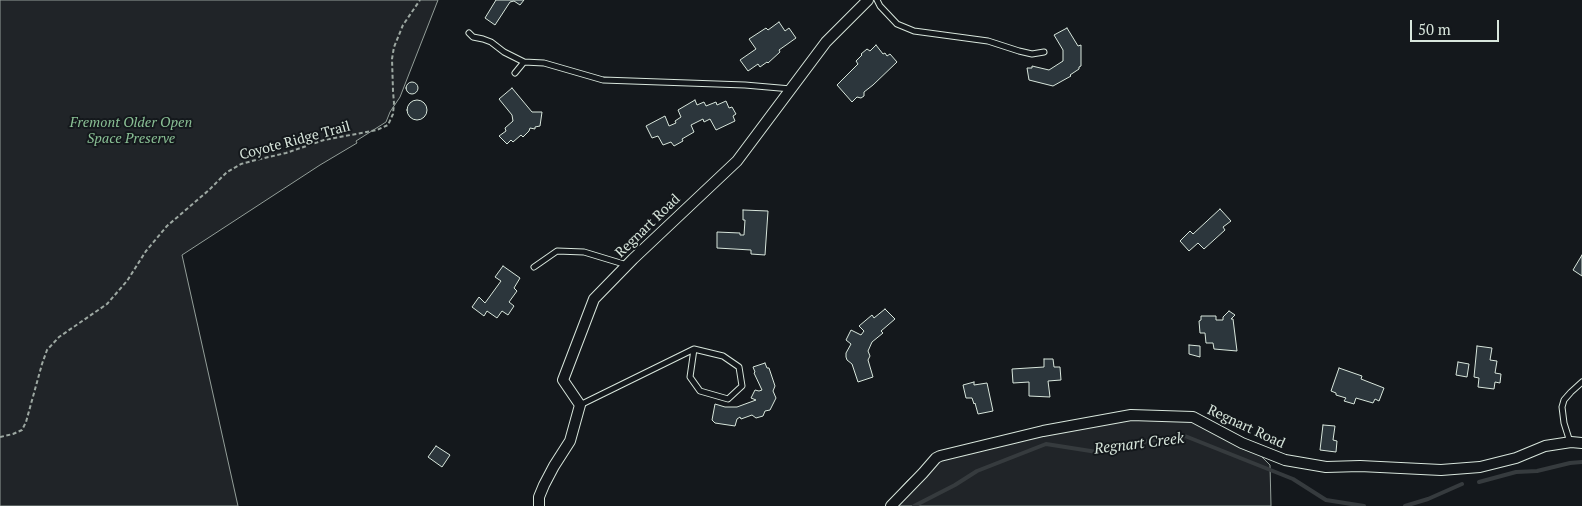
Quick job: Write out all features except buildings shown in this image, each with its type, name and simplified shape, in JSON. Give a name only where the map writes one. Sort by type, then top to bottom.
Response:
[{"type":"street","name":"Regnart Road","points":[[580,405],[563,380],[594,299],[627,265],[737,161],[826,42],[868,0]]},
{"type":"street","points":[[540,506],[539,498],[544,485],[570,441],[580,405]]},
{"type":"street","name":"Regnart Road","points":[[891,506],[940,456],[1043,431],[1131,415],[1193,417],[1242,443],[1285,460],[1326,467],[1360,466],[1441,470],[1480,467],[1516,458],[1545,446],[1570,442],[1582,443]]},
{"type":"lane","points":[[877,0],[880,6],[897,24],[914,31],[988,42],[1032,54],[1044,52]]},
{"type":"lane","points":[[469,34],[491,42],[504,52],[524,62],[544,63],[603,80],[791,88]]},
{"type":"lane","points":[[515,73],[524,62]]},
{"type":"lane","points":[[534,267],[557,251],[584,252],[627,265]]},
{"type":"lane","points":[[580,405],[694,348],[723,356],[739,367],[742,386],[728,399],[700,391],[690,377],[694,348]]},
{"type":"lane","points":[[1570,442],[1564,423],[1562,407],[1564,400],[1570,392],[1582,382]]},
{"type":"path","name":"Coyote Ridge Trail","points":[[0,437],[22,430],[26,422],[42,364],[48,350],[59,337],[107,304],[127,281],[146,251],[167,226],[227,172],[241,164],[286,153],[324,140],[377,130],[388,125],[393,114],[394,103],[392,75],[394,47],[403,25],[420,0]]},
{"type":"green space","name":"Fremont Older Open Space Preserve","points":[[0,0],[438,0],[400,97],[386,122],[356,141],[357,143],[182,255],[238,506],[0,506]]},
{"type":"green space","points":[[1128,411],[1195,414],[1246,441],[1270,465],[1271,506],[885,506],[908,480],[947,450],[1039,427]]},
{"type":"waterway","name":"Regnart Creek","points":[[914,506],[955,485],[977,471],[1046,444],[1097,452],[1148,441],[1185,436],[1293,479],[1326,500],[1364,506]]},
{"type":"waterway","name":"Regnart Creek","points":[[1479,482],[1516,472],[1537,471],[1582,462]]},
{"type":"waterway","name":"Regnart Creek","points":[[1405,506],[1428,499],[1462,484]]}]
